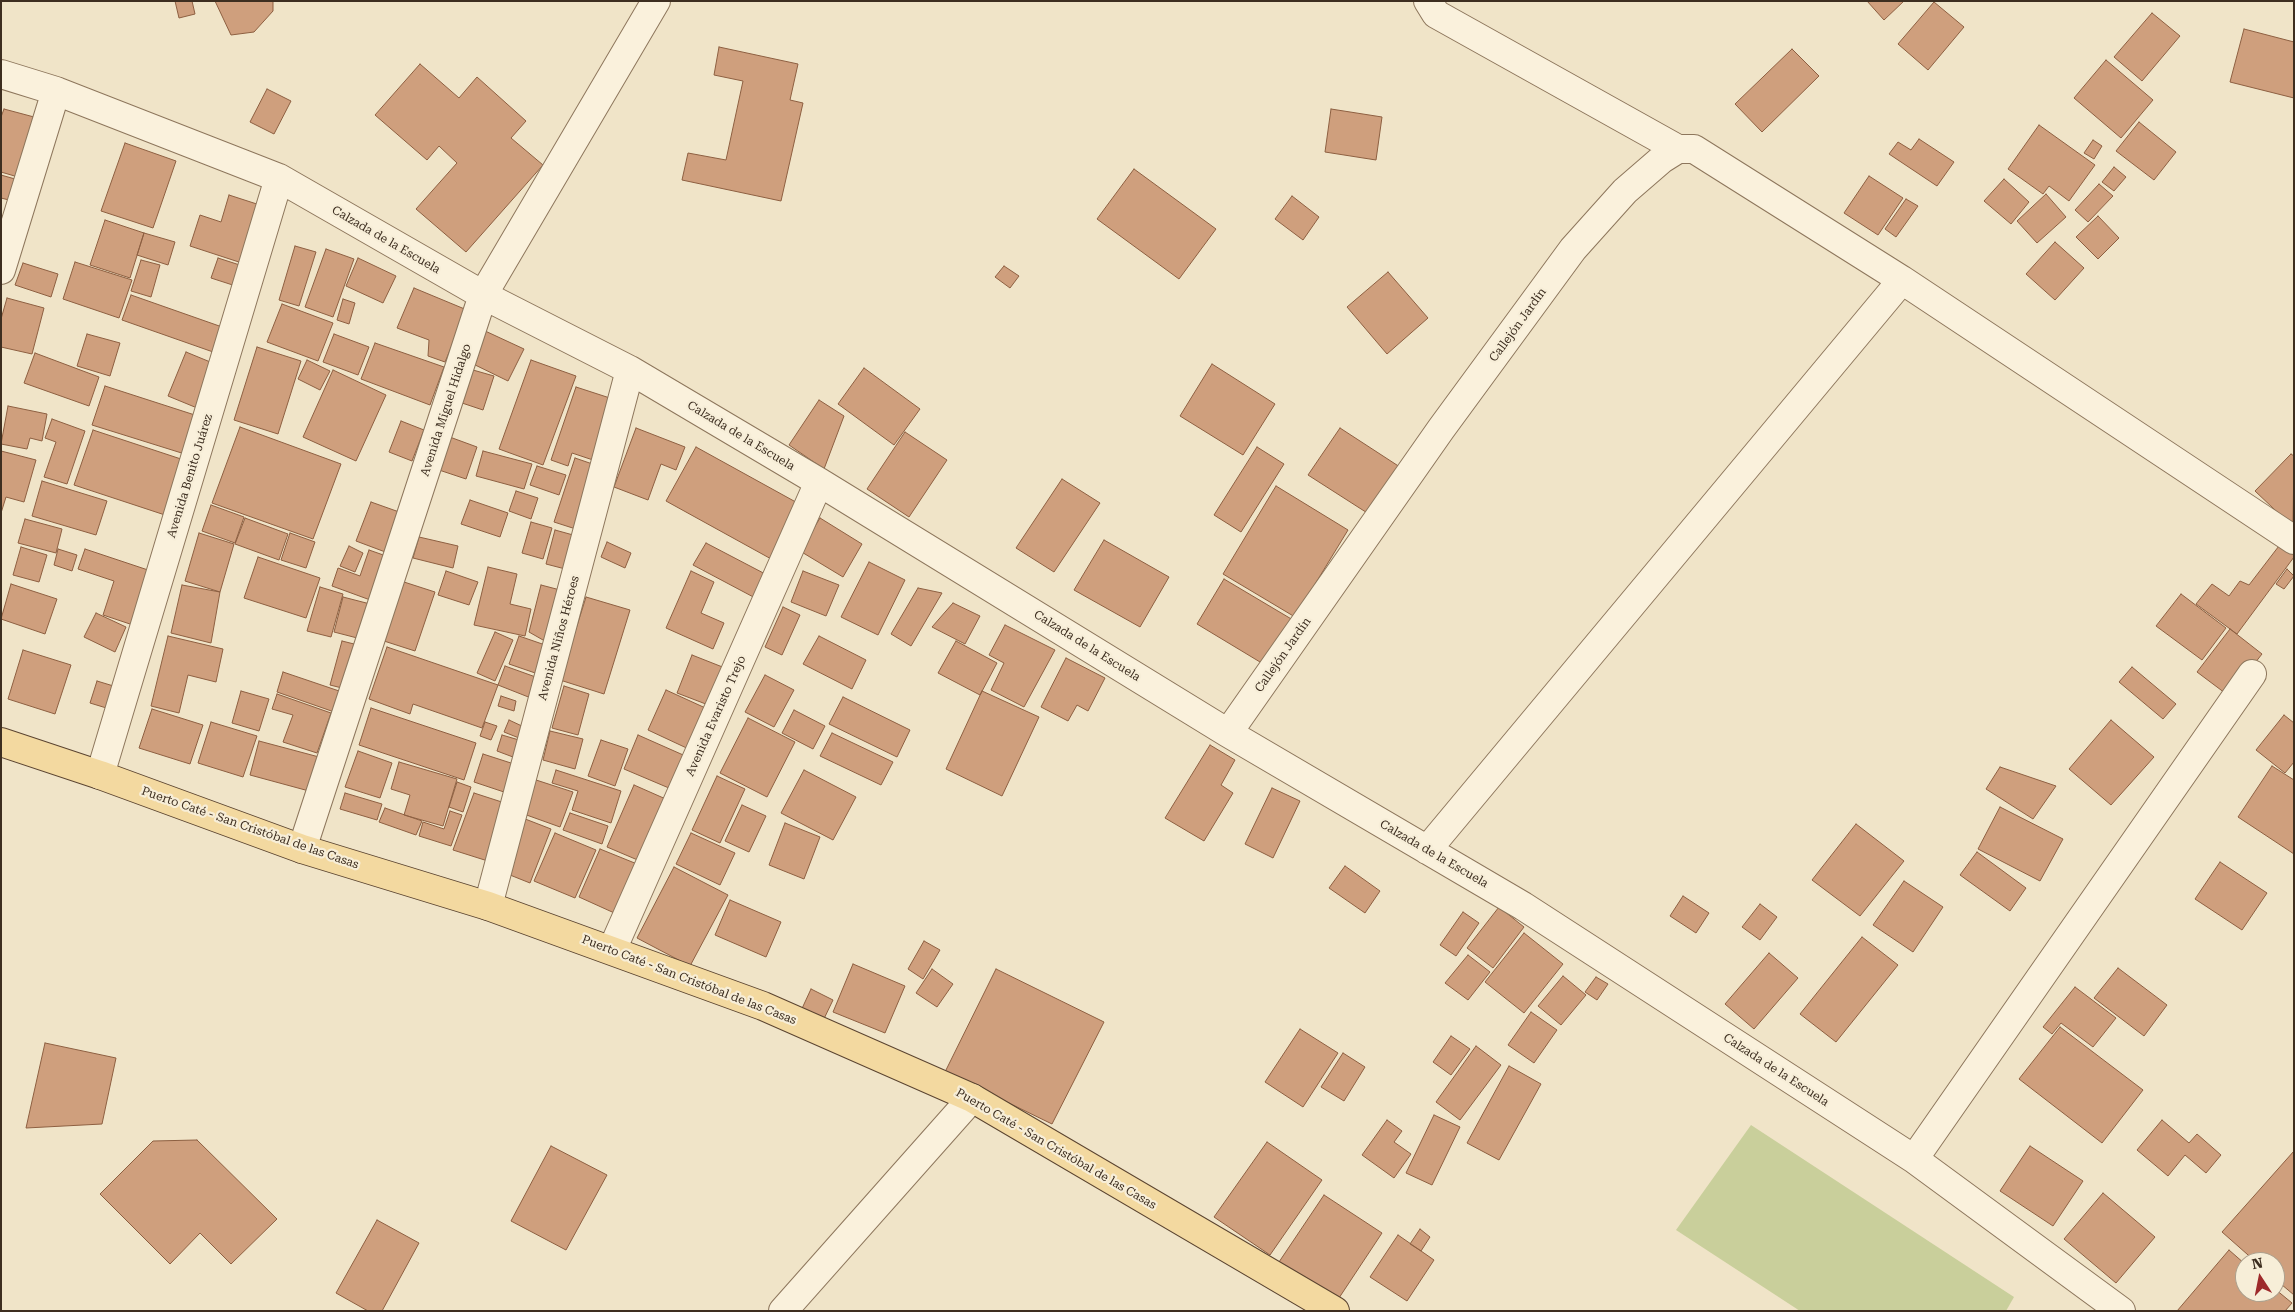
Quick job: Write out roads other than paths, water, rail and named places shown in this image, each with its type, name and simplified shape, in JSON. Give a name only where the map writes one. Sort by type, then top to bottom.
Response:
[{"type":"main road","name":"Puerto Caté - San Cristóbal de las Casas","points":[[1,742],[100,775],[302,849],[488,906],[763,1006],[972,1098],[1335,1311]]},
{"type":"street","name":"Avenida Miguel Hidalgo","points":[[302,849],[483,295],[656,1]]},
{"type":"street","points":[[1428,1],[1436,14],[1678,149],[1694,149],[1902,280],[2294,540]]},
{"type":"street","name":"Calzada de la Escuela","points":[[1,74],[56,91],[279,178],[483,295],[630,370],[819,482],[1228,734],[1523,906],[1914,1159],[2121,1311]]},
{"type":"street","points":[[1,270],[56,91]]},
{"type":"street","name":"Callejón Jardín","points":[[1228,734],[1441,429],[1573,249],[1625,191],[1662,159],[1678,149]]},
{"type":"street","name":"Avenida Benito Juárez","points":[[100,775],[279,178]]},
{"type":"street","points":[[1427,850],[1902,280]]},
{"type":"street","name":"Avenida Niños Héroes","points":[[488,906],[630,370]]},
{"type":"street","name":"Avenida Evaristo Trejo","points":[[612,950],[819,482]]},
{"type":"street","points":[[1914,1159],[2252,674]]},
{"type":"street","points":[[783,1311],[972,1098]]}]
